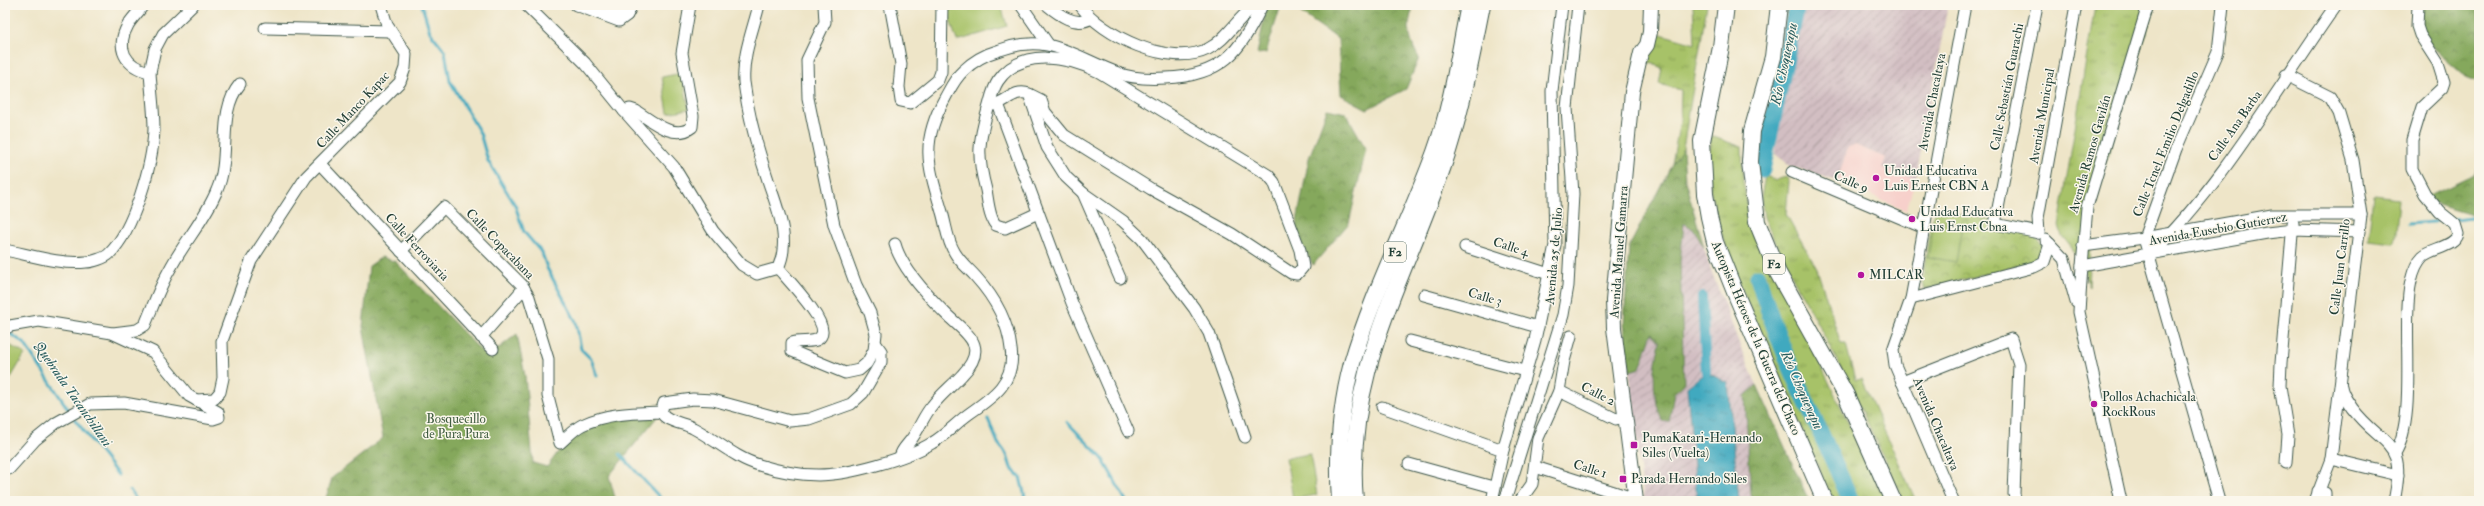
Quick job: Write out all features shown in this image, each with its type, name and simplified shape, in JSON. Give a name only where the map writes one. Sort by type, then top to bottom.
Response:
[{"type":"highway","name":"F2","points":[[1340,501],[1338,463],[1342,416],[1352,364],[1368,315],[1435,151],[1447,112],[1469,5]]},
{"type":"highway","name":"F2","points":[[1355,501],[1354,447],[1367,368],[1394,288],[1443,166],[1457,122],[1482,5]]},
{"type":"highway","name":"Autopista Héroes de la Guerra del Chaco","points":[[1726,5],[1721,47],[1702,141],[1703,181],[1709,217],[1715,242],[1737,297],[1825,501]]},
{"type":"highway","name":"F2","points":[[1779,5],[1773,57],[1752,131],[1750,162],[1757,222],[1778,272],[1846,395],[1893,501]]},
{"type":"main road","name":"Avenida Manuel Gamarra","points":[[1636,500],[1625,417],[1613,301],[1632,92],[1641,53],[1647,45],[1650,32],[1652,5]]},
{"type":"street","points":[[143,5],[128,25],[123,47],[125,59],[132,66],[150,72]]},
{"type":"street","points":[[5,250],[72,262],[87,262],[108,255],[125,230],[138,199],[148,167],[154,130],[150,72],[155,49],[163,34],[193,5]]},
{"type":"street","name":"Calle Manco Kapac","points":[[195,400],[214,398],[220,392],[223,378],[222,341],[251,261],[306,177],[400,82],[405,68],[406,54],[390,31],[383,17],[381,5]]},
{"type":"street","points":[[526,5],[585,62],[624,111],[674,167],[713,231],[742,265],[757,274],[778,268]]},
{"type":"street","points":[[576,5],[615,20],[624,19],[629,10],[606,5]]},
{"type":"street","points":[[624,111],[630,109],[636,111],[672,132],[683,132],[692,127],[694,116],[682,53],[690,5]]},
{"type":"street","points":[[759,5],[746,55],[744,81],[757,142],[782,226],[782,254],[778,268]]},
{"type":"street","points":[[778,268],[822,323],[822,335],[810,341],[792,343],[791,348],[794,354],[839,372],[852,372],[859,370],[867,363],[876,344],[876,334],[870,313],[856,285],[834,226],[808,98],[807,60],[825,22],[824,5]]},
{"type":"street","points":[[890,5],[901,64],[899,87],[901,101],[910,103],[918,98],[938,80],[941,72],[942,5]]},
{"type":"street","points":[[1021,5],[1048,44]]},
{"type":"street","points":[[1047,5],[1069,19],[1084,22],[1091,18]]},
{"type":"street","points":[[1080,5],[1091,18],[1132,43],[1162,53],[1183,56],[1207,49],[1227,34],[1252,8],[1261,7]]},
{"type":"street","name":"Avenida 25 de Julio","points":[[1492,501],[1493,487],[1538,327],[1555,245],[1552,91],[1562,5]]},
{"type":"street","name":"Avenida 25 de Julio","points":[[1505,501],[1514,466],[1563,315],[1568,286],[1573,194],[1567,108],[1578,5]]},
{"type":"street","name":"Avenida Chacaltaya","points":[[1953,501],[1895,365],[1893,350],[1911,299],[1922,227],[1965,5]]},
{"type":"street","name":"Calle Sebastián Guarachi","points":[[2038,5],[1995,224],[2039,233]]},
{"type":"street","name":"Avenida Municipal","points":[[2039,233],[2038,218],[2076,5]]},
{"type":"street","name":"Avenida Ramos Gavilán","points":[[2121,501],[2079,312],[2087,208],[2148,5]]},
{"type":"street","name":"Calle Tcnel. Emilio Delgadillo","points":[[2219,501],[2144,238],[2176,149],[2218,52],[2223,5]]},
{"type":"street","name":"Calle Ana Barba","points":[[2150,255],[2173,233],[2240,147],[2286,75],[2336,5]]},
{"type":"street","points":[[2395,453],[2402,439],[2405,414],[2409,298],[2414,272],[2424,255],[2454,240],[2458,234],[2455,224],[2440,212],[2425,194],[2412,169],[2412,140],[2422,108],[2442,88],[2444,82],[2438,63],[2420,35],[2417,26],[2418,5]]},
{"type":"street","points":[[876,344],[881,351],[882,362],[863,394],[851,404],[830,412],[790,421],[722,402],[693,399],[664,404],[661,412],[667,419],[682,422],[733,454],[774,470],[819,475],[850,471],[900,457],[933,443],[994,396],[1005,383],[1012,362],[1011,349],[1004,318],[995,301],[959,259],[950,243],[929,168],[928,151],[930,128],[958,76],[974,61],[1002,49],[1034,42],[1048,44],[1074,53],[1119,74],[1137,78],[1179,78],[1212,68],[1233,54],[1248,35],[1261,7]]},
{"type":"street","points":[[265,28],[390,31]]},
{"type":"street","points":[[994,105],[1018,92],[1029,94],[1041,100],[1046,112],[1064,135],[1158,193],[1232,234],[1291,273],[1297,274],[1301,272],[1303,260],[1300,250],[1274,182],[1268,175],[1099,72],[1085,65],[1046,57],[1022,62],[1011,68],[998,81],[994,105],[980,142],[979,163],[994,223],[1000,228],[1005,228],[1038,213]]},
{"type":"street","points":[[941,72],[958,76]]},
{"type":"street","name":"Calle Juan Carrillo","points":[[2286,75],[2330,97],[2339,113],[2353,160],[2361,215],[2330,460],[2317,496]]},
{"type":"street","points":[[112,333],[137,330],[145,325],[170,269],[218,189],[226,146],[226,117],[231,95],[240,84]]},
{"type":"street","points":[[1029,94],[1043,134],[1054,159],[1066,177],[1083,193],[1123,221],[1142,239],[1194,308],[1209,333],[1245,437]]},
{"type":"street","points":[[994,105],[1038,213],[1072,303],[1128,431]]},
{"type":"street","name":"Calle Ferroviaria","points":[[320,164],[493,350]]},
{"type":"street","name":"Calle 9","points":[[1792,172],[1922,227]]},
{"type":"street","points":[[1083,193],[1120,278]]},
{"type":"street","name":"Calle Copacabana","points":[[402,251],[444,207],[524,288],[529,297],[548,359],[548,396],[560,443],[581,426],[600,419],[621,413],[661,412]]},
{"type":"street","points":[[2286,463],[2288,435],[2280,386],[2280,363],[2293,230],[2293,214]]},
{"type":"street","name":"Avenida Eusebio Gutierrez","points":[[2083,246],[2144,238],[2272,215],[2361,215]]},
{"type":"street","name":"Avenida Eusebio Gutierrez","points":[[2082,266],[2150,255],[2266,232],[2293,230],[2360,232]]},
{"type":"street","points":[[2039,233],[2066,264],[2079,312]]},
{"type":"street","points":[[895,244],[904,268],[944,312],[966,330],[971,337],[974,355],[969,368],[931,407],[919,429],[904,447],[900,457]]},
{"type":"street","points":[[1911,299],[2034,267],[2044,262],[2050,244]]},
{"type":"street","name":"Calle 4","points":[[1465,246],[1549,274]]},
{"type":"street","points":[[481,337],[524,288]]},
{"type":"street","name":"Calle 3","points":[[1424,295],[1538,327]]},
{"type":"street","points":[[5,329],[10,326],[39,321],[112,333],[153,352],[189,396],[218,412],[219,417],[213,419],[124,403],[90,404],[56,422],[35,440],[9,469]]},
{"type":"street","points":[[1520,501],[1532,484],[1538,438],[1560,391],[1564,360],[1571,336]]},
{"type":"street","points":[[1902,382],[2011,339],[2019,364],[2014,494],[2016,501]]},
{"type":"street","points":[[1410,341],[1525,371]]},
{"type":"street","points":[[2340,382],[2342,394],[2357,415],[2389,444],[2395,453],[2398,475],[2394,501]]},
{"type":"street","name":"Calle 2","points":[[1560,391],[1616,419],[1625,417]]},
{"type":"street","points":[[1382,408],[1503,450]]},
{"type":"street","points":[[2330,460],[2398,475]]},
{"type":"street","points":[[1409,464],[1493,487]]},
{"type":"street","name":"Calle 1","points":[[1535,467],[1636,500]]},
{"type":"street","points":[[2317,496],[2325,493],[2325,501]]},
{"type":"shaded area","points":[[1804,5],[1948,5],[1916,178],[1882,168],[1886,158],[1855,145],[1848,147],[1837,181],[1791,166],[1775,154],[1782,108]]},
{"type":"shaded area","name":"Unidad Educativa Luis Ernest CBN A","points":[[1855,145],[1886,158],[1882,168],[1916,178],[1906,211],[1837,181],[1848,147]]},
{"type":"shaded area","points":[[1683,148],[1685,181],[1709,265],[1744,356],[1809,501],[1644,501],[1624,324],[1629,247],[1672,164]]},
{"type":"green space","points":[[966,5],[1001,5],[1007,26],[957,41],[947,11]]},
{"type":"green space","points":[[1267,5],[1281,5],[1266,53],[1257,54]]},
{"type":"green space","points":[[1290,5],[1414,5],[1411,12],[1409,32],[1412,44],[1419,58],[1406,89],[1367,109],[1341,95],[1338,39]]},
{"type":"green space","points":[[1693,5],[1707,5],[1683,148],[1672,164],[1680,120],[1681,90],[1659,84],[1662,68],[1646,61],[1654,32],[1695,44]]},
{"type":"green space","points":[[1788,5],[1799,5],[1769,139]]},
{"type":"green space","points":[[2095,5],[2155,5],[2092,206],[2088,287],[2083,264],[2062,237],[2059,226]]},
{"type":"green space","points":[[2419,5],[2479,5],[2479,82],[2466,77],[2421,38]]},
{"type":"green space","points":[[682,73],[689,109],[668,113],[662,77]]},
{"type":"green space","points":[[1327,109],[1346,113],[1366,149],[1349,223],[1313,265],[1295,232],[1309,158]]},
{"type":"green space","points":[[1711,136],[1742,147],[1743,182],[1750,218],[1886,501],[1856,501],[1782,327],[1760,271],[1751,275],[1759,301],[1844,501],[1833,501],[1738,280],[1720,230],[1711,194],[1709,165]]},
{"type":"green space","points":[[1683,148],[1685,181],[1704,247],[1693,229],[1684,223],[1680,262],[1684,384],[1674,393],[1669,422],[1662,421],[1658,409],[1654,382],[1660,342],[1652,333],[1640,368],[1630,371],[1624,324],[1629,247],[1672,164]]},
{"type":"green space","points":[[2479,165],[2479,217],[2421,200],[2474,175]]},
{"type":"green space","points":[[1765,176],[1776,180],[1786,177],[1789,181],[1786,214],[1817,269],[1841,344],[1846,344],[1855,380],[1861,379],[1916,501],[1904,501],[1845,375],[1780,254],[1764,217],[1761,198]]},
{"type":"green space","points":[[2373,196],[2399,199],[2395,243],[2368,240]]},
{"type":"green space","points":[[1936,210],[1998,222],[2015,228],[2030,234],[2040,242],[2044,251],[2038,261],[1926,289],[1923,287],[1922,282],[1930,227]]},
{"type":"green space","points":[[1934,222],[1962,226],[1956,262],[1928,257]]},
{"type":"green space","name":"Bosquecillo de Pura Pura","points":[[382,257],[396,262],[487,357],[517,334],[525,376],[533,463],[547,467],[573,432],[603,417],[657,417],[609,476],[616,501],[325,501],[332,478],[383,438],[363,327],[369,266]]},
{"type":"green space","points":[[6,343],[25,354],[6,386],[5,345]]},
{"type":"green space","points":[[1757,385],[1809,501],[1754,501],[1751,495],[1745,396]]},
{"type":"green space","points":[[1310,454],[1317,495],[1293,499],[1286,458]]},
{"type":"water","points":[[1706,372],[1728,383],[1739,501],[1697,501],[1687,387]]},
{"type":"waterway","points":[[422,5],[430,32],[445,51],[450,81],[480,133],[488,161],[515,205],[524,232],[542,253],[547,268],[576,322],[581,349],[591,359],[597,376]]},
{"type":"waterway","name":"Río Choqueyapu","points":[[1762,170],[1797,5]]},
{"type":"waterway","points":[[2455,220],[2479,217]]},
{"type":"waterway","points":[[2408,224],[2445,221]]},
{"type":"waterway","name":"Río Choqueyapu","points":[[1758,277],[1777,334],[1789,363],[1851,501]]},
{"type":"waterway","points":[[1702,297],[1706,372]]},
{"type":"waterway","name":"Quebrada Tacanchillani","points":[[6,331],[24,343],[70,412]]},
{"type":"waterway","name":"Quebrada Tacanchillani","points":[[73,417],[118,475]]},
{"type":"waterway","points":[[988,419],[998,443],[1007,455],[1011,468],[1020,477],[1026,501]]},
{"type":"waterway","points":[[1067,422],[1102,458],[1126,501]]},
{"type":"waterway","points":[[620,454],[663,501]]},
{"type":"waterway","name":"Quebrada Tacanchillani","points":[[130,490],[137,501]]},
{"type":"place","name":"Unidad Educativa Luis Ernest CBN A","points":[[1876,178]]},
{"type":"place","name":"Unidad Educativa Luis Ernst Cbna","points":[[1912,219]]},
{"type":"place","name":"MILCAR","points":[[1861,275]]},
{"type":"place","name":"Pollos Achachicala RockRous","points":[[2094,404]]},
{"type":"place","name":"PumaKatari-Hernando Siles (Vuelta)","points":[[1634,445]]},
{"type":"place","name":"Parada Hernando Siles","points":[[1623,479]]}]
